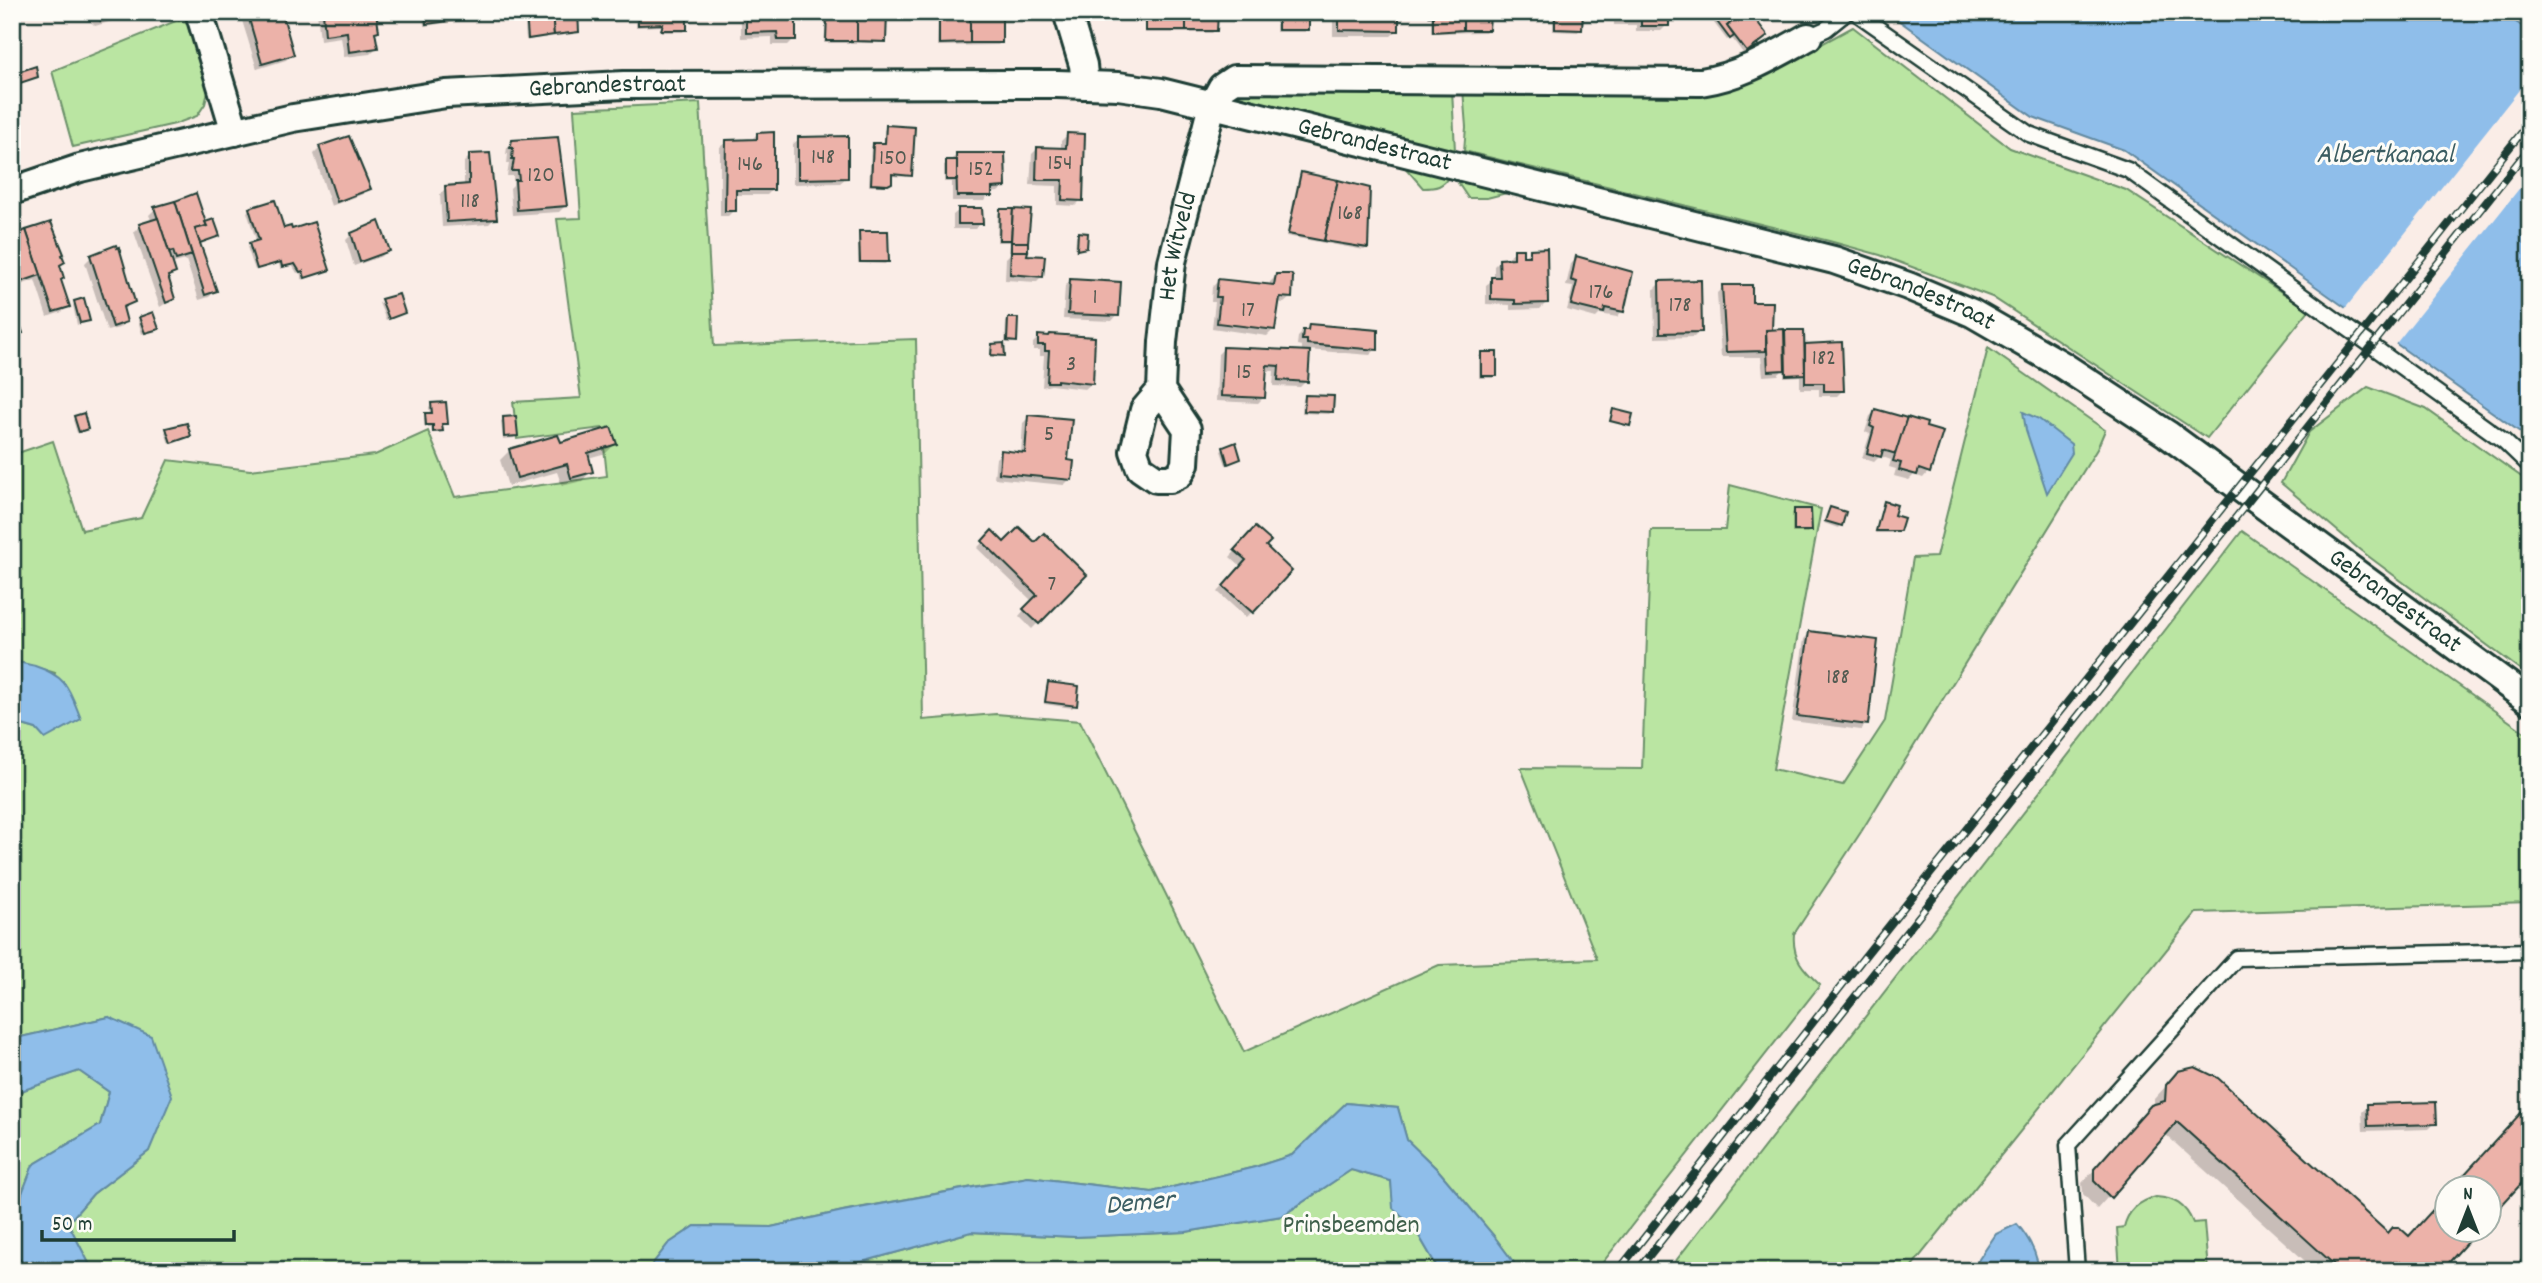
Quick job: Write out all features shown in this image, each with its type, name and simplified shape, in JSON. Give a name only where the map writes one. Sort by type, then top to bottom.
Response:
[{"type":"street","points":[[199,12],[235,132]]},
{"type":"street","points":[[1067,12],[1083,65],[1086,85]]},
{"type":"street","name":"Gebrandestraat","points":[[1212,105],[1222,87],[1234,79],[1701,82],[1722,79],[1748,70],[1808,37]]},
{"type":"street","name":"Gebrandestraat","points":[[12,191],[80,168],[293,118],[446,94],[624,85],[1086,85],[1160,92],[1834,260],[1908,286],[1972,313],[2063,365],[2167,434],[2530,701]]},
{"type":"street","name":"Het Witveld","points":[[1161,390],[1163,342],[1172,262],[1212,105]]},
{"type":"lane","points":[[1808,37],[1826,29],[1847,12]]},
{"type":"lane","points":[[1855,12],[2029,134],[2127,170],[2504,441],[2530,466]]},
{"type":"lane","points":[[2077,1271],[2068,1144],[2237,958],[2530,951]]},
{"type":"green space","points":[[188,16],[208,92],[205,104],[197,116],[175,124],[73,147],[52,71]]},
{"type":"green space","points":[[1853,27],[2010,148],[2126,190],[2309,310],[2207,438],[1992,297],[1880,255],[1464,151],[1466,127],[1463,89],[1706,95],[1763,74]]},
{"type":"green space","points":[[1241,86],[1452,89],[1455,151],[1244,103],[1237,92]]},
{"type":"green space","points":[[700,103],[714,346],[916,339],[923,720],[996,714],[1080,721],[1244,1052],[1439,965],[1597,959],[1521,768],[1642,769],[1651,530],[1725,530],[1730,485],[1821,509],[1773,769],[1843,785],[1885,721],[1913,558],[1936,557],[1988,348],[2105,430],[2097,449],[1861,832],[1794,934],[1795,950],[1800,962],[1820,985],[1596,1271],[1520,1271],[1439,1171],[1407,1140],[1398,1108],[1346,1103],[1292,1155],[1255,1167],[1152,1192],[1028,1177],[847,1210],[771,1227],[695,1226],[668,1244],[647,1271],[93,1271],[68,1223],[93,1194],[149,1151],[109,1017],[12,1039],[12,722],[36,729],[55,673],[12,662],[12,455],[53,441],[82,530],[141,518],[168,460],[250,470],[375,455],[428,431],[455,497],[607,476],[602,428],[517,439],[513,402],[581,398],[557,219],[581,218],[574,109]]},
{"type":"green space","points":[[1403,165],[1450,175],[1439,186],[1423,188]]},
{"type":"green space","points":[[1462,177],[1509,189],[1507,193],[1487,198],[1468,198],[1458,183]]},
{"type":"green space","points":[[2368,387],[2426,409],[2530,483],[2530,677],[2360,550],[2281,483],[2309,432]]},
{"type":"green space","points":[[2242,531],[2530,736],[2530,903],[2196,913],[1908,1271],[1668,1271]]},
{"type":"green space","points":[[79,1071],[109,1092],[100,1125],[33,1165],[13,1217],[18,1256],[30,1271],[12,1271],[12,1094]]},
{"type":"green space","name":"Prinsbeemden","points":[[1351,1170],[1391,1181],[1394,1208],[1415,1229],[1436,1265],[1443,1271],[756,1271],[847,1266],[971,1232],[1075,1237],[1186,1232],[1282,1216]]},
{"type":"green space","points":[[2156,1197],[2179,1204],[2187,1211],[2193,1223],[2204,1222],[2208,1271],[2120,1271],[2117,1228],[2124,1227],[2135,1207]]},
{"type":"water","name":"Albertkanaal","points":[[1887,12],[2502,12],[2530,32],[2530,439],[2124,150],[2033,117]]},
{"type":"water","points":[[2023,412],[2039,419],[2071,444],[2072,453],[2047,493],[2026,430]]},
{"type":"water","points":[[12,662],[46,670],[61,680],[70,692],[81,719],[45,739],[36,729],[12,722]]},
{"type":"water","points":[[109,1017],[151,1036],[172,1096],[149,1151],[93,1194],[68,1223],[93,1271],[30,1271],[18,1257],[13,1217],[33,1165],[100,1125],[109,1092],[79,1071],[12,1094],[12,1039]]},
{"type":"water","name":"Demer","points":[[1346,1103],[1398,1108],[1407,1140],[1439,1171],[1520,1271],[1443,1271],[1436,1265],[1415,1229],[1393,1208],[1391,1181],[1351,1170],[1282,1216],[1186,1232],[1075,1237],[971,1232],[847,1266],[756,1271],[647,1271],[668,1244],[695,1226],[771,1227],[1028,1177],[1152,1192],[1255,1167],[1292,1155]]},
{"type":"water","points":[[2017,1224],[2032,1246],[2039,1271],[1971,1271],[1996,1234]]},
{"type":"pier","points":[[2530,76],[2530,175],[2394,346],[2344,310]]},
{"type":"building","points":[[92,12],[132,12],[101,21]]},
{"type":"building","points":[[247,12],[282,12],[294,55],[262,64]]},
{"type":"building","points":[[323,12],[376,12],[379,31],[375,32],[378,48],[349,52],[347,32],[325,35]]},
{"type":"building","points":[[425,12],[471,12],[472,18],[426,24]]},
{"type":"building","points":[[526,12],[552,12],[554,35],[528,39]]},
{"type":"building","points":[[552,12],[578,12],[579,32],[554,35]]},
{"type":"building","points":[[638,12],[687,12],[687,30],[661,30],[663,24],[638,25]]},
{"type":"building","points":[[746,12],[796,12],[796,40],[778,40],[777,32],[746,33]]},
{"type":"building","points":[[827,12],[857,12],[857,41],[826,41]]},
{"type":"building","points":[[857,12],[887,12],[886,42],[857,41]]},
{"type":"building","points":[[939,12],[970,12],[970,43],[939,44]]},
{"type":"building","points":[[970,12],[1002,12],[1002,43],[970,43]]},
{"type":"building","points":[[1146,12],[1186,12],[1186,31],[1146,31]]},
{"type":"building","points":[[1186,12],[1218,12],[1217,31],[1186,31]]},
{"type":"building","points":[[1278,12],[1309,12],[1309,30],[1278,30]]},
{"type":"building","points":[[1339,12],[1399,12],[1399,31],[1339,30]]},
{"type":"building","points":[[1429,12],[1463,12],[1463,30],[1433,32],[1433,16],[1429,16]]},
{"type":"building","points":[[1463,12],[1490,12],[1489,30],[1463,30]]},
{"type":"building","points":[[1555,12],[1583,12],[1582,30],[1555,29]]},
{"type":"building","points":[[1619,12],[1669,12],[1669,26],[1641,26],[1641,20],[1619,20]]},
{"type":"building","points":[[1723,12],[1744,12],[1727,26],[1734,36],[1730,39],[1715,19]]},
{"type":"building","points":[[1744,12],[1750,12],[1768,36],[1747,52],[1727,26]]},
{"type":"building","points":[[36,66],[38,77],[20,83],[18,72]]},
{"type":"building","points":[[886,125],[915,127],[912,176],[892,174],[892,183],[888,185],[871,184],[873,143],[885,143]]},
{"type":"building","points":[[774,132],[774,190],[736,190],[736,211],[725,211],[726,140],[757,139],[757,133]]},
{"type":"building","points":[[1067,133],[1085,134],[1083,201],[1062,200],[1063,180],[1036,180],[1037,147],[1066,148]]},
{"type":"building","points":[[349,136],[371,189],[337,202],[319,146]]},
{"type":"building","points":[[848,136],[848,178],[798,179],[798,137]]},
{"type":"building","points":[[558,137],[567,206],[517,210],[515,180],[519,180],[518,171],[512,171],[512,140]]},
{"type":"building","points":[[490,153],[497,219],[447,222],[445,186],[469,184],[469,154]]},
{"type":"building","points":[[956,153],[1005,153],[1006,187],[992,188],[992,196],[957,196]]},
{"type":"building","points":[[946,160],[957,160],[957,180],[946,180]]},
{"type":"building","points":[[1301,172],[1338,180],[1324,241],[1288,234]]},
{"type":"building","points":[[1338,180],[1370,188],[1368,248],[1324,241]]},
{"type":"building","points":[[196,193],[207,226],[195,229],[217,291],[205,295],[175,201]]},
{"type":"building","points":[[275,200],[284,228],[291,226],[292,229],[314,222],[330,270],[305,278],[303,271],[300,272],[295,264],[282,267],[281,262],[257,269],[249,243],[259,240],[249,208]]},
{"type":"building","points":[[175,201],[192,255],[176,260],[173,251],[169,252],[154,207]]},
{"type":"building","points":[[958,208],[982,208],[983,224],[958,224]]},
{"type":"building","points":[[1000,209],[1013,209],[1011,240],[999,240]]},
{"type":"building","points":[[1013,209],[1031,210],[1028,242],[1011,242]]},
{"type":"building","points":[[158,218],[176,273],[168,276],[175,299],[166,303],[139,224]]},
{"type":"building","points":[[214,219],[220,236],[200,243],[195,229],[207,226],[205,222]]},
{"type":"building","points":[[379,221],[390,251],[360,262],[351,233]]},
{"type":"building","points":[[51,222],[64,254],[62,255],[65,262],[60,265],[64,278],[61,280],[70,307],[53,312],[26,230]]},
{"type":"building","points":[[26,230],[41,275],[12,285],[12,235]]},
{"type":"building","points":[[859,231],[888,231],[889,262],[860,262]]},
{"type":"building","points":[[1078,232],[1088,233],[1087,248],[1077,250]]},
{"type":"building","points":[[1011,242],[1028,242],[1028,251],[1011,251]]},
{"type":"building","points":[[116,245],[119,247],[135,302],[123,307],[127,322],[113,327],[90,255]]},
{"type":"building","points":[[1547,248],[1548,303],[1515,304],[1515,300],[1491,299],[1491,277],[1500,277],[1499,259],[1514,258],[1514,249],[1523,249],[1523,256],[1530,256],[1530,249]]},
{"type":"building","points":[[1011,251],[1028,251],[1027,255],[1045,256],[1043,277],[1010,274]]},
{"type":"building","points":[[1576,256],[1633,272],[1624,312],[1605,308],[1604,313],[1571,305],[1577,282],[1571,280]]},
{"type":"building","points":[[1276,274],[1291,274],[1293,277],[1292,298],[1280,297],[1275,330],[1217,323],[1220,297],[1216,297],[1218,279],[1274,285]]},
{"type":"building","points":[[1070,279],[1121,282],[1119,316],[1068,314]]},
{"type":"building","points":[[1701,280],[1702,332],[1660,333],[1659,281]]},
{"type":"building","points":[[1722,285],[1752,285],[1752,302],[1773,302],[1772,330],[1766,330],[1766,351],[1726,352]]},
{"type":"building","points":[[399,294],[405,313],[389,319],[381,299]]},
{"type":"building","points":[[84,298],[90,321],[80,323],[74,301]]},
{"type":"building","points":[[12,300],[23,333],[14,336],[12,330]]},
{"type":"building","points":[[153,312],[159,329],[145,333],[139,317]]},
{"type":"building","points":[[1008,318],[1018,318],[1017,342],[1007,341]]},
{"type":"building","points":[[1309,324],[1378,330],[1378,350],[1307,344],[1307,340],[1302,340],[1303,330],[1308,330]]},
{"type":"building","points":[[1784,329],[1785,370],[1768,371],[1766,330]]},
{"type":"building","points":[[1785,330],[1804,330],[1805,374],[1786,375]]},
{"type":"building","points":[[1038,335],[1095,337],[1093,384],[1057,380],[1047,382],[1049,351],[1045,351],[1045,345],[1038,345]]},
{"type":"building","points":[[1842,342],[1844,391],[1824,391],[1824,383],[1805,383],[1805,344]]},
{"type":"building","points":[[1004,343],[1005,356],[991,355],[992,344]]},
{"type":"building","points":[[1223,347],[1310,351],[1308,382],[1278,380],[1279,366],[1267,365],[1265,398],[1221,396]]},
{"type":"building","points":[[1481,352],[1497,352],[1497,376],[1481,376]]},
{"type":"building","points":[[1305,395],[1334,396],[1333,412],[1304,411]]},
{"type":"building","points":[[446,402],[448,424],[442,424],[443,431],[433,432],[433,425],[426,425],[425,413],[432,413],[431,403]]},
{"type":"building","points":[[1613,409],[1633,414],[1630,426],[1610,421]]},
{"type":"building","points":[[1875,409],[1907,418],[1896,454],[1883,450],[1881,457],[1867,453],[1874,428],[1870,426]]},
{"type":"building","points":[[84,413],[88,429],[79,432],[74,416]]},
{"type":"building","points":[[1028,415],[1072,419],[1068,460],[1074,461],[1072,480],[999,473],[1001,450],[1025,453]]},
{"type":"building","points":[[516,416],[518,436],[504,437],[503,417]]},
{"type":"building","points":[[1907,417],[1927,423],[1926,427],[1943,432],[1930,473],[1919,469],[1917,475],[1899,470],[1901,463],[1893,461]]},
{"type":"building","points":[[187,423],[191,436],[171,443],[166,428]]},
{"type":"building","points":[[611,427],[617,444],[588,453],[593,472],[571,478],[567,464],[517,478],[509,449],[558,435],[561,442]]},
{"type":"building","points":[[12,431],[19,454],[12,456]]},
{"type":"building","points":[[1236,442],[1241,459],[1228,464],[1223,447]]},
{"type":"building","points":[[1884,501],[1897,505],[1894,515],[1904,518],[1900,531],[1876,531]]},
{"type":"building","points":[[1830,507],[1846,512],[1842,526],[1825,521]]},
{"type":"building","points":[[1794,509],[1811,509],[1812,531],[1794,531]]},
{"type":"building","points":[[1019,527],[1035,542],[1044,533],[1087,575],[1039,624],[1023,609],[1037,595],[982,541],[992,530],[1004,542]]},
{"type":"building","points":[[1255,527],[1271,541],[1266,546],[1292,571],[1253,613],[1223,586],[1246,560],[1234,550]]},
{"type":"building","points":[[1809,631],[1878,640],[1868,725],[1797,716]]},
{"type":"building","points":[[1048,682],[1079,686],[1077,706],[1045,702]]},
{"type":"building","points":[[2195,1067],[2218,1078],[2388,1233],[2393,1227],[2399,1227],[2409,1236],[2434,1208],[2434,1244],[2465,1244],[2444,1268],[2447,1271],[2341,1271],[2177,1122],[2111,1198],[2094,1181],[2094,1169],[2151,1105],[2165,1101],[2166,1085],[2178,1071]]},
{"type":"building","points":[[2436,1102],[2437,1124],[2368,1126],[2367,1104]]},
{"type":"building","points":[[2530,1103],[2530,1174],[2504,1203],[2504,1174],[2465,1174]]},
{"type":"building","points":[[2522,1260],[2530,1267],[2530,1271],[2512,1271]]},
{"type":"building","points":[[2239,1267],[2240,1271],[2218,1271],[2218,1269]]},
{"type":"railway","points":[[1618,1271],[1865,956],[2530,122]]},
{"type":"railway","points":[[1637,1271],[2530,147]]}]
